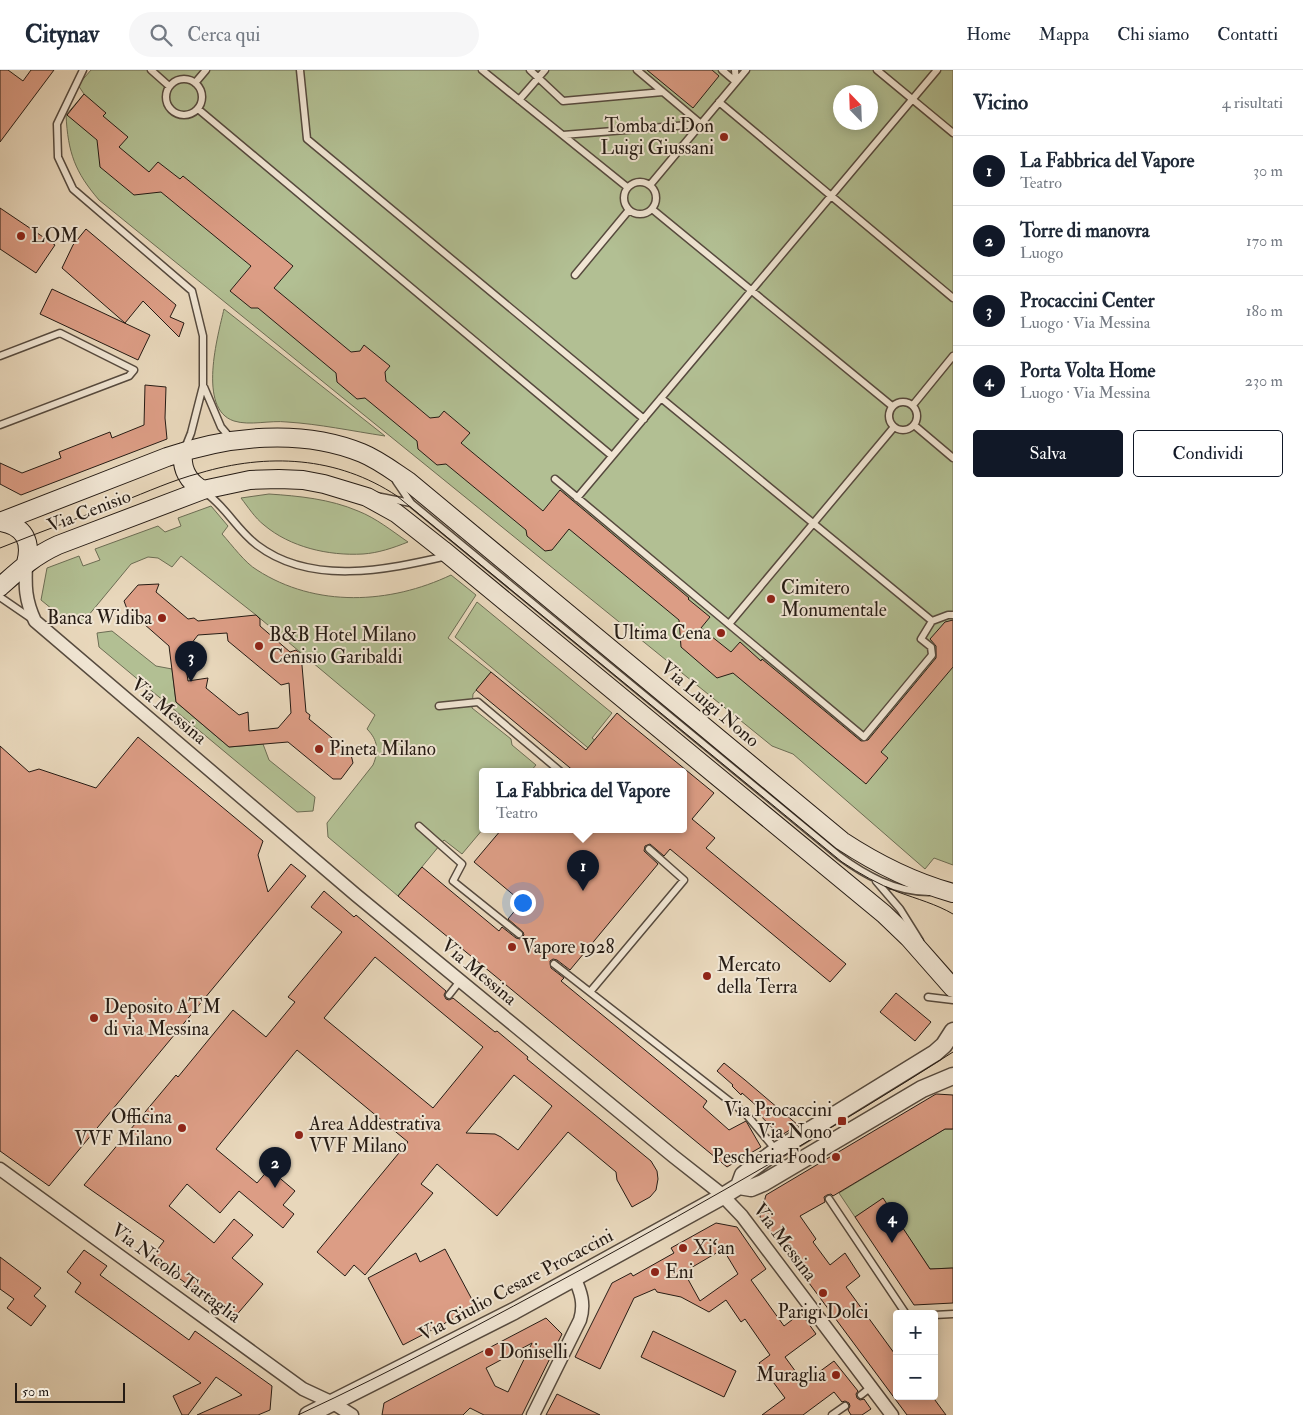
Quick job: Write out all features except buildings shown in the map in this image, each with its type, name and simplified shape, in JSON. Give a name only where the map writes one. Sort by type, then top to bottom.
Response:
[{"type":"main road","name":"Via Luigi Nono","points":[[233,440],[261,438],[306,439],[341,445],[364,453],[386,465],[408,481],[842,841],[884,866],[917,881],[953,893]]},
{"type":"main road","name":"Via Cenisio","points":[[0,522],[183,452],[233,440]]},
{"type":"main road","points":[[183,452],[186,473],[192,483],[203,490]]},
{"type":"main road","name":"Via Cenisio","points":[[0,586],[26,563],[58,545],[203,490],[250,480],[279,479],[303,480],[353,492]]},
{"type":"main road","points":[[353,492],[379,503],[396,513],[450,555],[884,914],[931,961],[953,988]]},
{"type":"main road","points":[[0,522],[14,525],[24,535],[28,547],[26,563]]},
{"type":"street","points":[[26,563],[25,592],[28,607],[35,622]]},
{"type":"street","name":"Via Messina","points":[[35,622],[356,895],[723,1196],[742,1216],[866,1391],[892,1415]]},
{"type":"street","name":"Via Giulio Cesare Procaccini","points":[[308,1415],[514,1311],[723,1196],[739,1186],[743,1175],[763,1160],[940,1049],[953,1031]]},
{"type":"street","name":"Via Giulio Cesare Procaccini","points":[[739,1186],[751,1188],[806,1163],[922,1089],[953,1076]]},
{"type":"street","name":"Via Nicolò Tartaglia","points":[[0,1169],[302,1389],[352,1415]]},
{"type":"street","points":[[533,1415],[584,1310],[582,1296],[574,1277]]},
{"type":"lane","points":[[83,70],[57,124],[58,157],[73,189],[192,291],[203,336],[203,386],[191,433],[183,452]]},
{"type":"lane","points":[[151,70],[169,86]]},
{"type":"lane","points":[[195,83],[206,70]]},
{"type":"lane","points":[[300,70],[307,139],[644,419]]},
{"type":"lane","points":[[530,70],[563,101],[663,92]]},
{"type":"lane","points":[[519,100],[545,70]]},
{"type":"lane","points":[[637,70],[701,124]]},
{"type":"lane","points":[[722,70],[736,82]]},
{"type":"lane","points":[[735,70],[736,82]]},
{"type":"lane","points":[[650,185],[746,70]]},
{"type":"lane","points":[[878,70],[953,133]]},
{"type":"lane","points":[[578,498],[936,70]]},
{"type":"lane","points":[[485,71],[627,187]]},
{"type":"lane","points":[[184,79],[195,83],[202,93],[201,104],[198,109],[194,113],[182,116],[172,112],[166,102],[166,91],[169,86],[174,82],[184,79]]},
{"type":"lane","points":[[719,102],[953,298]]},
{"type":"lane","points":[[198,109],[612,456]]},
{"type":"lane","points":[[563,135],[701,124]]},
{"type":"lane","points":[[641,181],[650,185],[656,194],[655,204],[649,212],[639,214],[629,210],[624,202],[624,192],[627,187],[641,181]]},
{"type":"lane","points":[[652,208],[892,406]]},
{"type":"lane","points":[[575,275],[629,210]]},
{"type":"lane","points":[[0,356],[60,333],[134,370],[129,376],[0,425]]},
{"type":"lane","points":[[913,405],[953,356]]},
{"type":"lane","points":[[203,386],[221,427],[233,440]]},
{"type":"lane","points":[[661,398],[932,621]]},
{"type":"lane","points":[[900,402],[909,402],[913,405],[917,412],[914,425],[906,430],[898,429],[891,423],[889,414],[892,406],[900,402]]},
{"type":"lane","points":[[914,425],[953,458]]},
{"type":"lane","points":[[729,624],[894,426]]},
{"type":"lane","points":[[386,465],[411,503],[825,845],[873,878],[908,890],[953,893]]},
{"type":"lane","points":[[555,479],[864,737],[932,655],[931,647],[922,639],[932,621],[953,615]]},
{"type":"lane","points":[[203,490],[219,504],[256,544],[272,555],[292,563],[331,570],[370,571],[450,555]]},
{"type":"lane","points":[[353,492],[411,503]]},
{"type":"lane","name":"Via Messina","points":[[0,597],[35,622]]},
{"type":"lane","points":[[439,706],[478,702],[555,768]]},
{"type":"lane","points":[[419,826],[462,864],[453,881],[519,934]]},
{"type":"lane","points":[[590,992],[684,880],[650,849]]},
{"type":"lane","points":[[873,878],[908,919],[931,961]]},
{"type":"lane","points":[[554,964],[746,1114],[771,1144]]},
{"type":"lane","points":[[449,995],[460,981]]},
{"type":"lane","points":[[928,997],[953,1000]]},
{"type":"lane","points":[[829,1199],[903,1310]]},
{"type":"lane","points":[[938,1315],[953,1314]]},
{"type":"lane","points":[[832,1415],[845,1406]]},
{"type":"green space","name":"Cimitero Monumentale","points":[[91,70],[953,70],[953,865],[934,858],[925,869],[793,754],[772,746],[99,200],[84,180],[74,161],[67,128],[66,115],[84,94],[78,85]]},
{"type":"green space","points":[[224,309],[385,436],[299,423],[240,422],[234,421],[223,414],[216,402],[213,387],[213,370]]},
{"type":"green space","points":[[269,494],[314,499],[347,507],[371,517],[408,542],[386,550],[363,554],[323,552],[310,549],[274,533],[255,516],[241,498]]},
{"type":"green space","points":[[211,506],[228,526],[222,534],[248,563],[280,582],[304,591],[328,596],[353,598],[378,596],[428,585],[451,575],[476,595],[448,638],[491,672],[473,694],[472,708],[511,739],[512,745],[536,765],[533,768],[479,768],[480,833],[462,854],[444,840],[398,896],[328,837],[327,823],[373,765],[377,750],[373,737],[367,729],[375,715],[256,615],[181,556],[172,567],[158,558],[148,557],[131,564],[83,622],[69,623],[41,600],[47,568],[79,556],[83,566],[100,560],[95,549],[158,526],[165,532],[181,526],[178,518]]},
{"type":"green space","points":[[477,602],[612,713],[592,738],[628,768],[612,768],[455,637]]},
{"type":"green space","points":[[112,631],[156,666],[172,669],[176,702],[229,747],[263,744],[269,760],[315,797],[313,811],[297,812],[99,647],[97,633]]},
{"type":"green space","points":[[945,1129],[953,1129],[953,1268],[930,1269],[883,1199],[855,1217],[839,1193]]},
{"type":"tram line","points":[[0,548],[170,483],[225,467],[276,461],[301,462],[326,466],[350,473],[374,483],[397,496],[842,862],[883,886],[933,904],[953,914]]},
{"type":"tram line","points":[[298,1415],[442,1344],[631,1242],[816,1136],[953,1052]]},
{"type":"place","name":"Tomba di Don Luigi Giussani","points":[[724,137]]},
{"type":"place","name":"LOM","points":[[21,236]]},
{"type":"place","name":"Cimitero Monumentale","points":[[771,599]]},
{"type":"place","name":"Banca Widiba","points":[[162,618]]},
{"type":"place","name":"Ultima Cena","points":[[721,633]]},
{"type":"place","name":"B&B Hotel Milano Cenisio Garibaldi","points":[[259,646]]},
{"type":"place","name":"Procaccini Center","points":[[191,682]]},
{"type":"place","name":"Pineta Milano","points":[[319,749]]},
{"type":"place","name":"La Fabbrica del Vapore","points":[[583,891]]},
{"type":"place","name":"Vapore 1928","points":[[512,947]]},
{"type":"place","name":"Mercato della Terra","points":[[707,976]]},
{"type":"place","name":"Deposito ATM di via Messina","points":[[94,1018]]},
{"type":"place","name":"Via Procaccini Via Nono","points":[[842,1121]]},
{"type":"place","name":"Officina VVF Milano","points":[[182,1128]]},
{"type":"place","name":"Area Addestrativa VVF Milano","points":[[299,1135]]},
{"type":"place","name":"Pescheria Food","points":[[836,1157]]},
{"type":"place","name":"Torre di manovra","points":[[275,1188]]},
{"type":"place","name":"Porta Volta Home","points":[[892,1243]]},
{"type":"place","name":"Xi‘an","points":[[683,1248]]},
{"type":"place","name":"Eni","points":[[655,1272]]},
{"type":"place","name":"Parigi Dolci","points":[[823,1293]]},
{"type":"place","name":"Doniselli","points":[[489,1352]]},
{"type":"place","name":"Muraglia","points":[[836,1375]]}]
